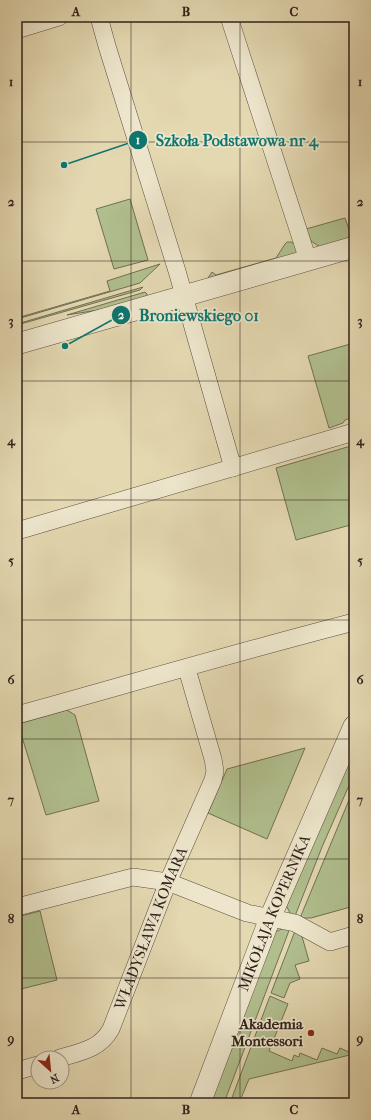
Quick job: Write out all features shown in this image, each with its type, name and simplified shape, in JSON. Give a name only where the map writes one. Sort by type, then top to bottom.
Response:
[{"type":"street","points":[[17,30],[59,17]]},
{"type":"street","points":[[99,17],[184,296],[233,468]]},
{"type":"street","points":[[229,17],[308,260]]},
{"type":"street","points":[[17,344],[354,247]]},
{"type":"street","points":[[17,531],[354,432]]},
{"type":"street","points":[[17,715],[354,622]]},
{"type":"street","name":"WŁADYSŁAWA KOMARA","points":[[70,1055],[97,1045],[106,1037],[111,1029],[168,882],[214,780],[215,771],[213,759],[187,668]]},
{"type":"street","name":"MIKOŁAJA KOPERNIKA","points":[[200,1103],[270,918],[354,726]]},
{"type":"street","points":[[17,907],[133,877],[168,882],[247,913],[295,923],[330,942],[354,935]]},
{"type":"street","points":[[17,1071],[30,1067]]},
{"type":"green space","points":[[130,199],[148,260],[114,269],[96,209]]},
{"type":"green space","points":[[345,218],[351,235],[349,239],[320,247],[311,241],[306,229]]},
{"type":"green space","points":[[287,242],[291,242],[296,245],[297,252],[295,254],[208,278],[212,272],[216,275],[276,258]]},
{"type":"green space","points":[[160,264],[140,283],[17,319],[110,291],[107,281]]},
{"type":"green space","points":[[143,287],[140,290],[17,325],[17,324]]},
{"type":"green space","points":[[145,292],[147,296],[117,307],[67,315]]},
{"type":"green space","points":[[354,343],[354,417],[329,428],[308,356]]},
{"type":"green space","points":[[354,445],[354,524],[296,540],[276,468]]},
{"type":"green space","points":[[67,710],[75,715],[99,801],[46,815],[18,724]]},
{"type":"green space","points":[[354,743],[354,774],[322,847],[295,916],[290,913],[286,905]]},
{"type":"green space","points":[[305,748],[267,839],[208,813],[227,769]]},
{"type":"green space","points":[[354,788],[354,906],[311,918],[300,918]]},
{"type":"green space","points":[[40,911],[57,980],[17,990],[17,917]]},
{"type":"green space","points":[[284,928],[290,928],[224,1103],[207,1103],[271,937],[277,931]]},
{"type":"green space","points":[[295,931],[301,933],[309,961],[295,965],[300,979],[290,983],[284,998],[271,993]]},
{"type":"green space","points":[[270,996],[288,1004],[269,1051],[292,1061],[294,1055],[299,1057],[300,1053],[317,1060],[322,1048],[337,1054],[340,1048],[351,1053],[354,1052],[354,1054],[249,1079],[239,1103],[230,1103]]},
{"type":"place","name":"Szkoła Podstawowa nr 4","points":[[64,165]]},
{"type":"place","name":"Broniewskiego 01","points":[[65,346]]},
{"type":"place","name":"Akademia Montessori","points":[[311,1033]]}]
